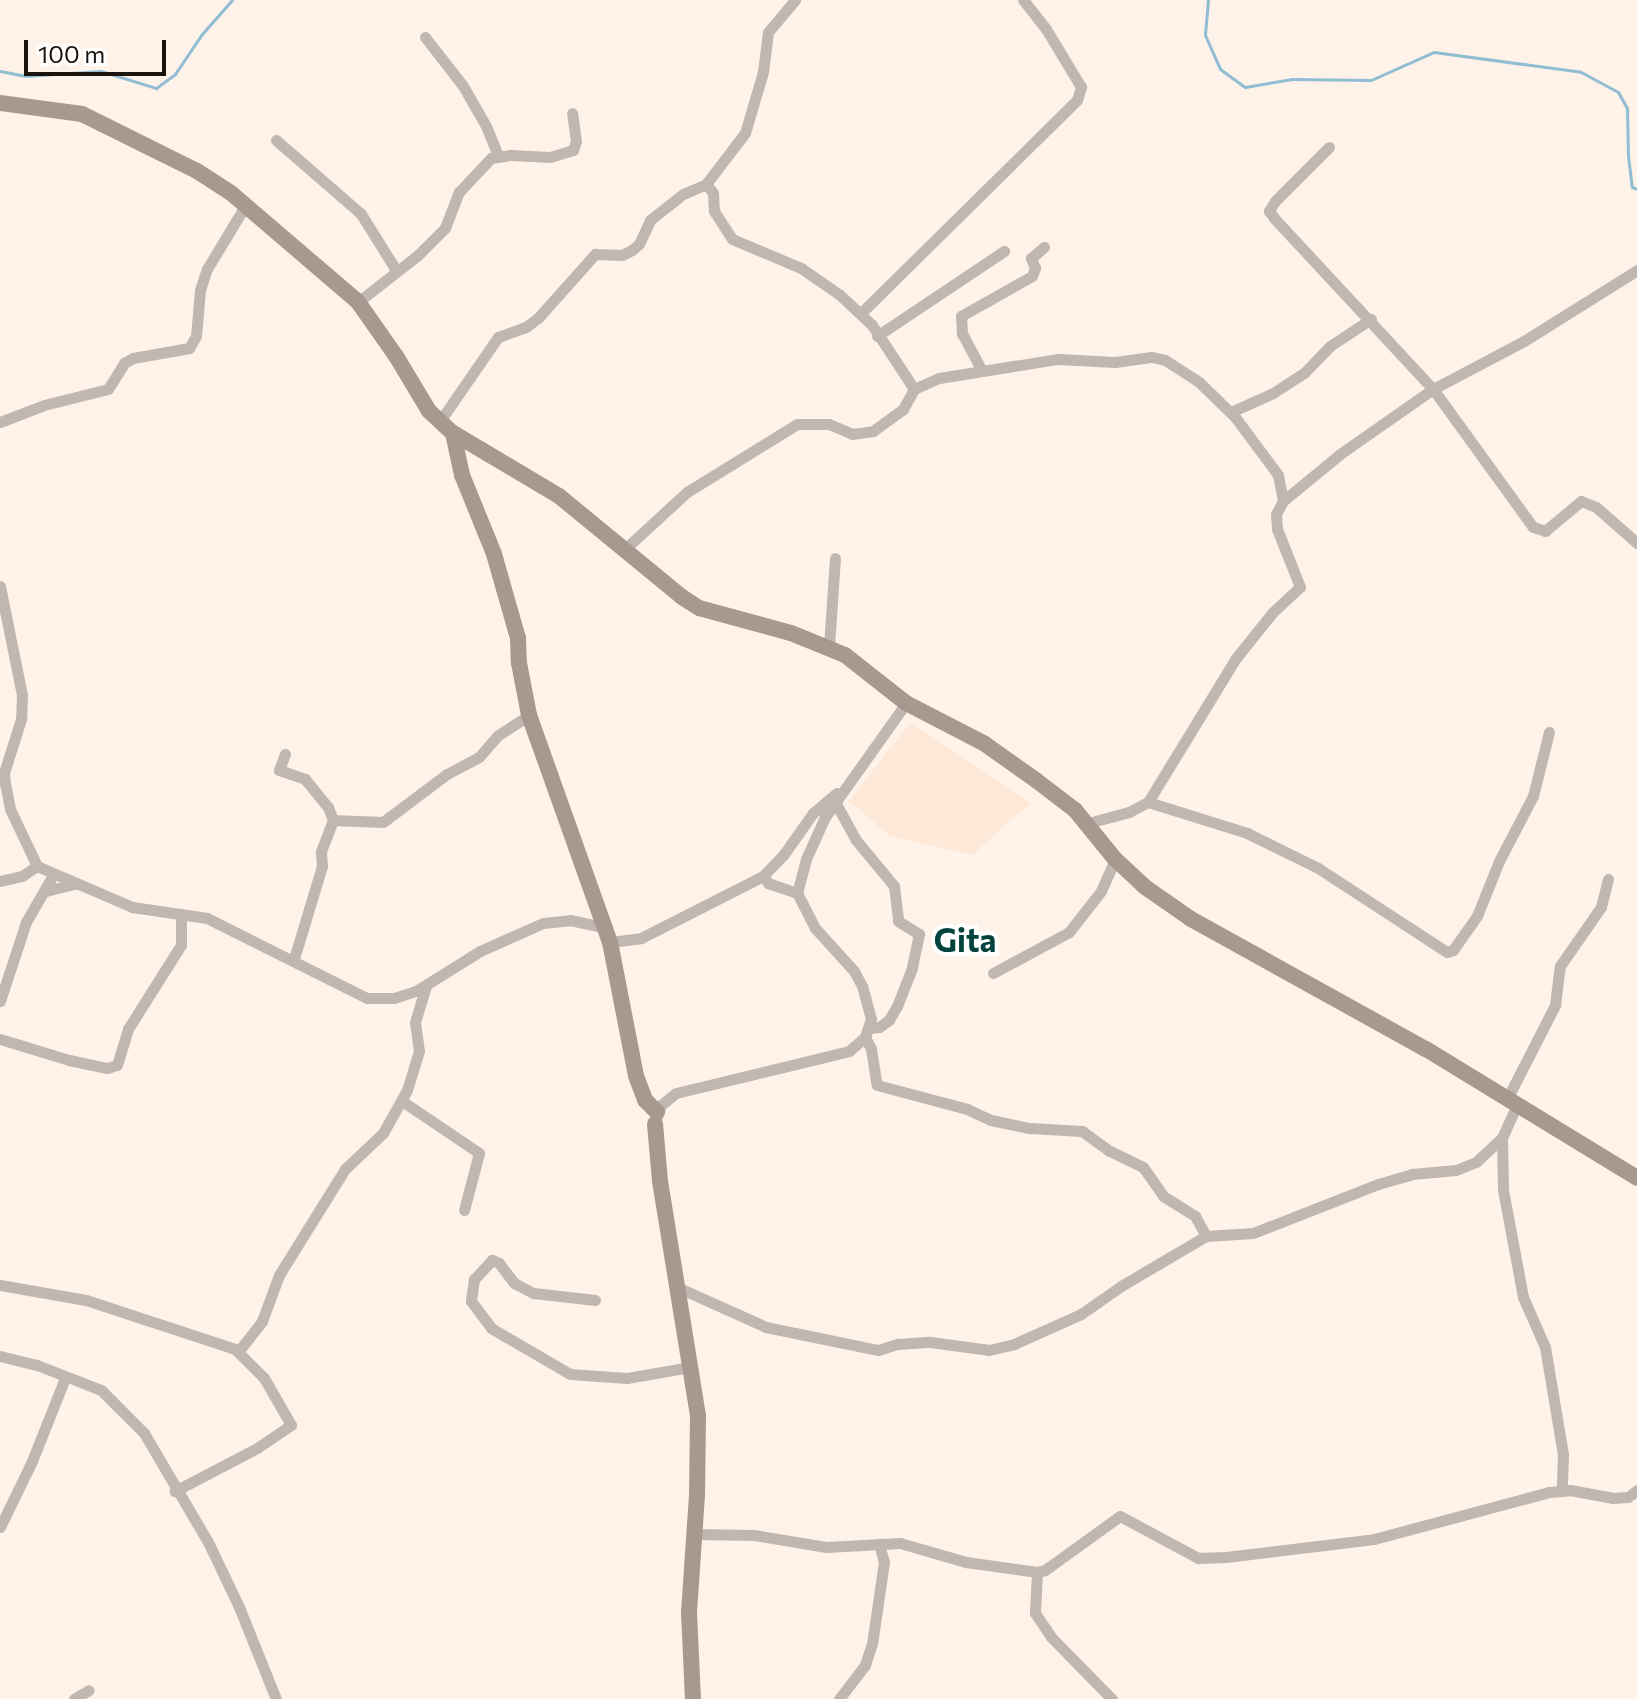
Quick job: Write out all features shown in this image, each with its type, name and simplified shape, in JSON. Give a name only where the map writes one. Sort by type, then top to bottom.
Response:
[{"type":"street","points":[[440,421],[498,337],[538,318],[595,254],[622,255],[632,250],[639,244],[650,220],[683,194],[706,184],[745,133],[757,98],[768,32],[795,0]]},
{"type":"street","points":[[861,313],[1077,100],[1081,87],[1046,29],[1023,0]]},
{"type":"street","points":[[425,37],[463,86],[486,126],[498,155]]},
{"type":"street","points":[[0,103],[82,114],[197,171],[245,206],[358,302],[429,411],[453,433],[522,471],[626,548],[699,608],[829,646],[906,703],[985,744],[1088,823],[1115,859],[1145,887],[1191,919],[1512,1102],[1637,1178]]},
{"type":"street","points":[[358,302],[418,255],[445,228],[459,192],[491,158],[498,155],[550,157],[573,150],[576,141],[572,113]]},
{"type":"street","points":[[276,140],[361,214],[396,270]]},
{"type":"street","points":[[1329,147],[1269,211],[1433,389],[1533,527],[1545,531],[1581,501],[1596,507],[1637,543]]},
{"type":"street","points":[[706,184],[713,193],[714,211],[732,239],[801,268],[861,313],[914,389]]},
{"type":"street","points":[[0,422],[44,405],[108,389],[124,363],[133,358],[189,348],[196,336],[200,290],[207,269],[245,206]]},
{"type":"street","points":[[981,369],[959,327],[961,316],[1032,276],[1035,268],[1031,258],[1044,247]]},
{"type":"street","points":[[877,336],[1004,251]]},
{"type":"street","points":[[1088,823],[1129,812],[1148,802],[1236,658],[1273,612],[1300,587],[1277,529],[1276,514],[1283,501],[1340,454],[1433,389],[1524,341],[1637,270]]},
{"type":"street","points":[[1231,412],[1273,393],[1304,373],[1330,346],[1371,319]]},
{"type":"street","points":[[626,548],[687,492],[797,424],[829,424],[852,434],[873,431],[903,409],[914,389],[947,375],[1058,359],[1115,362],[1152,357],[1165,360],[1199,382],[1231,412],[1278,475],[1283,501]]},
{"type":"street","points":[[453,433],[462,475],[494,554],[518,638],[519,663],[529,715],[607,935],[636,1076],[656,1118],[677,1287],[698,1416],[695,1534],[689,1612],[693,1699]]},
{"type":"street","points":[[829,646],[835,558]]},
{"type":"street","points":[[0,586],[22,695],[21,719],[2,771],[10,809],[37,866],[132,907],[207,918],[367,998],[394,998],[426,987],[480,951],[543,923],[570,920],[607,935],[641,938],[763,876],[784,854],[813,813],[844,788]]},
{"type":"street","points":[[797,893],[814,837],[844,788],[906,703]]},
{"type":"street","points":[[333,820],[383,822],[447,774],[479,757],[497,736],[529,715]]},
{"type":"street","points":[[1148,802],[1247,833],[1318,868],[1447,952],[1461,940],[1477,916],[1499,861],[1533,796],[1549,732]]},
{"type":"street","points":[[285,754],[279,763],[279,770],[305,779],[328,807],[333,820],[321,852],[322,866],[294,959]]},
{"type":"street","points":[[656,1118],[676,1093],[849,1051],[867,1032],[889,1020],[897,1006],[912,968],[919,934],[898,921],[894,886],[856,840],[835,802]]},
{"type":"street","points":[[993,973],[1069,932],[1101,891],[1115,859]]},
{"type":"street","points":[[0,881],[22,876],[37,866]]},
{"type":"street","points":[[0,1001],[26,922],[53,875]]},
{"type":"street","points":[[763,876],[768,883],[797,893],[815,928],[854,971],[870,1008],[867,1032],[877,1085],[967,1109],[991,1120],[1030,1128],[1082,1131],[1110,1151],[1143,1167],[1163,1196],[1195,1216],[1206,1236]]},
{"type":"street","points":[[1562,1491],[1563,1454],[1545,1347],[1523,1297],[1503,1190],[1502,1138],[1512,1102],[1555,1005],[1560,966],[1601,907],[1608,879]]},
{"type":"street","points":[[46,891],[77,883]]},
{"type":"street","points":[[0,1039],[69,1060],[107,1068],[117,1065],[128,1029],[181,945],[181,914]]},
{"type":"street","points":[[238,1352],[262,1321],[279,1275],[345,1169],[383,1133],[402,1101],[419,1051],[415,1022],[426,987]]},
{"type":"street","points":[[402,1101],[479,1153],[464,1210]]},
{"type":"street","points":[[677,1287],[766,1327],[878,1350],[898,1344],[930,1342],[989,1350],[1014,1344],[1081,1314],[1121,1286],[1206,1236],[1253,1233],[1378,1184],[1412,1174],[1456,1170],[1490,1152],[1502,1138]]},
{"type":"street","points":[[595,1300],[533,1293],[514,1283],[499,1263],[492,1260],[474,1279],[471,1301],[491,1328],[570,1374],[627,1378],[691,1367]]},
{"type":"street","points":[[0,1285],[86,1300],[238,1352],[264,1378],[291,1425],[257,1448],[175,1491]]},
{"type":"street","points":[[0,1356],[37,1365],[101,1390],[118,1403],[144,1433],[175,1491],[208,1542],[239,1607],[276,1699]]},
{"type":"street","points":[[0,1527],[32,1461],[65,1378]]},
{"type":"street","points":[[695,1534],[754,1535],[826,1547],[900,1543],[966,1562],[1037,1572],[1045,1570],[1120,1516],[1198,1558],[1226,1557],[1374,1539],[1562,1491],[1613,1498],[1628,1497],[1637,1490]]},
{"type":"street","points":[[839,1699],[865,1665],[872,1644],[883,1573],[879,1544]]},
{"type":"street","points":[[1037,1572],[1035,1613],[1051,1637],[1112,1699]]},
{"type":"street","points":[[74,1699],[89,1690]]},
{"type":"shaded area","points":[[910,723],[1030,803],[972,855],[890,836],[849,801]]},
{"type":"waterway","points":[[0,71],[25,76],[101,71],[156,88],[175,74],[202,34],[232,0]]},
{"type":"waterway","points":[[1208,0],[1205,35],[1220,69],[1245,87],[1292,79],[1371,80],[1434,52],[1581,72],[1618,92],[1627,108],[1628,156],[1632,187],[1637,189]]},
{"type":"district","name":"Gita","points":[[965,939]]}]
